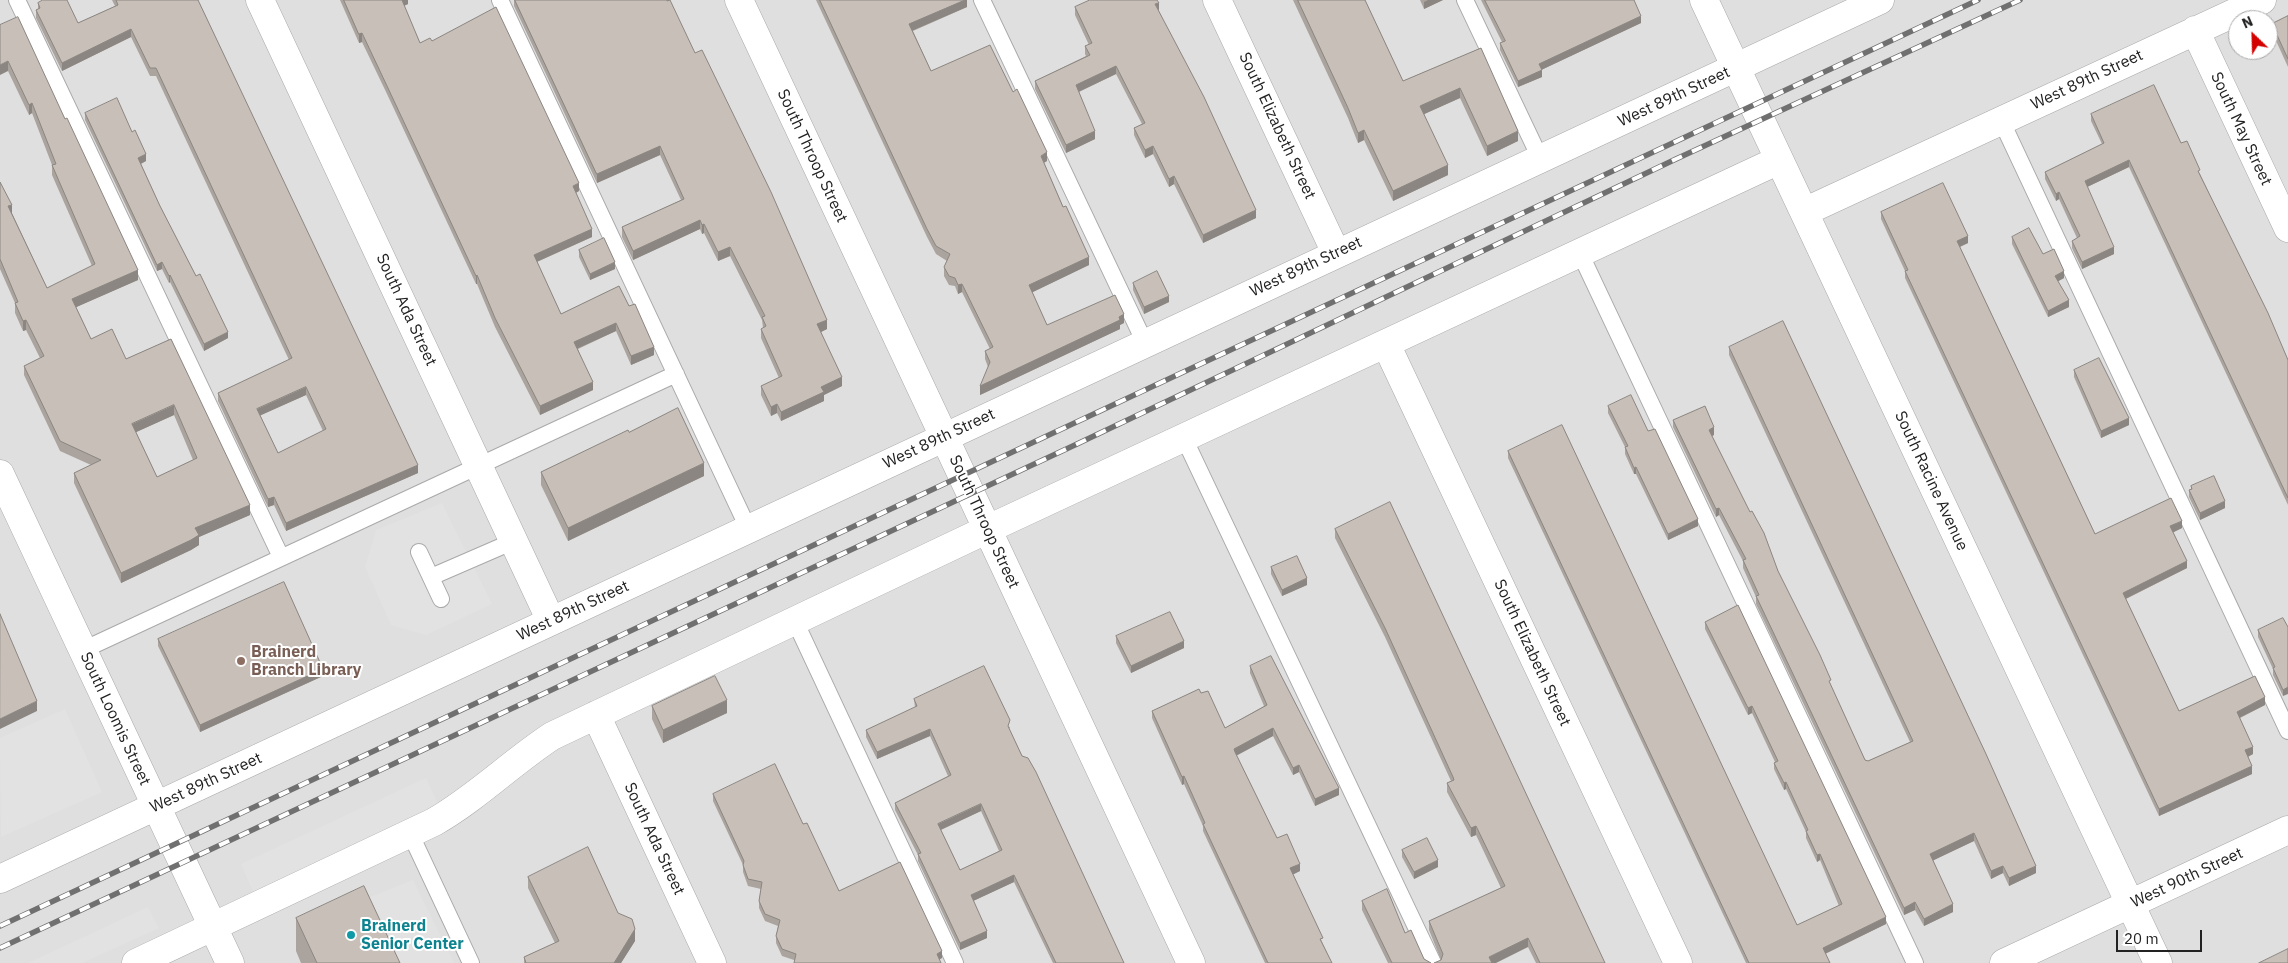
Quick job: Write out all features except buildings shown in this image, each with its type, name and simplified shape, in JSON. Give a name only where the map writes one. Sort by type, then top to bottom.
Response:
[{"type":"street","name":"South Ada Street","points":[[260,0],[551,621]]},
{"type":"street","name":"South Throop Street","points":[[738,0],[1191,963]]},
{"type":"street","name":"South Elizabeth Street","points":[[1218,0],[1336,253]]},
{"type":"street","name":"South Racine Avenue","points":[[1704,0],[2158,963]]},
{"type":"street","name":"West 89th Street","points":[[0,879],[1880,0]]},
{"type":"street","name":"West 89th Street","points":[[1804,212],[2262,0]]},
{"type":"street","name":"South May Street","points":[[2195,30],[2288,228]]},
{"type":"street","points":[[136,963],[410,833],[462,806],[520,757],[552,736],[988,529],[1779,160]]},
{"type":"street","name":"South Elizabeth Street","points":[[1386,344],[1678,963]]},
{"type":"street","name":"South Loomis Street","points":[[0,474],[230,963]]},
{"type":"street","name":"South Ada Street","points":[[596,715],[712,963]]},
{"type":"street","name":"West 90th Street","points":[[2004,963],[2288,830]]},
{"type":"lane","points":[[17,0],[281,557]]},
{"type":"lane","points":[[500,0],[748,528]]},
{"type":"lane","points":[[982,0],[1145,343]]},
{"type":"lane","points":[[1465,0],[1540,158]]},
{"type":"lane","points":[[2001,120],[2288,731]]},
{"type":"lane","points":[[1580,253],[1915,963]]},
{"type":"lane","points":[[83,650],[676,374]]},
{"type":"lane","points":[[1184,438],[1433,963]]},
{"type":"lane","points":[[430,576],[514,540]]},
{"type":"lane","points":[[419,552],[441,599]]},
{"type":"lane","points":[[795,621],[955,963]]},
{"type":"lane","points":[[410,833],[471,963]]},
{"type":"shaded area","points":[[0,0],[2288,0],[2288,963],[0,963]]},
{"type":"shaded area","points":[[442,503],[492,604],[426,635],[391,625],[365,567],[376,530]]},
{"type":"shaded area","points":[[65,709],[102,792],[1,837],[0,738]]},
{"type":"shaded area","points":[[426,778],[439,806],[253,892],[241,864]]},
{"type":"shaded area","points":[[413,880],[454,963],[393,963],[363,900]]},
{"type":"shaded area","points":[[148,907],[159,928],[82,963],[28,963]]},
{"type":"railway","points":[[0,926],[1978,0]]},
{"type":"railway","points":[[0,948],[1077,444],[1676,159],[2020,0]]},
{"type":"place","name":"Brainerd Branch Library","points":[[241,661]]},
{"type":"place","name":"Brainerd Senior Center","points":[[351,935]]}]
